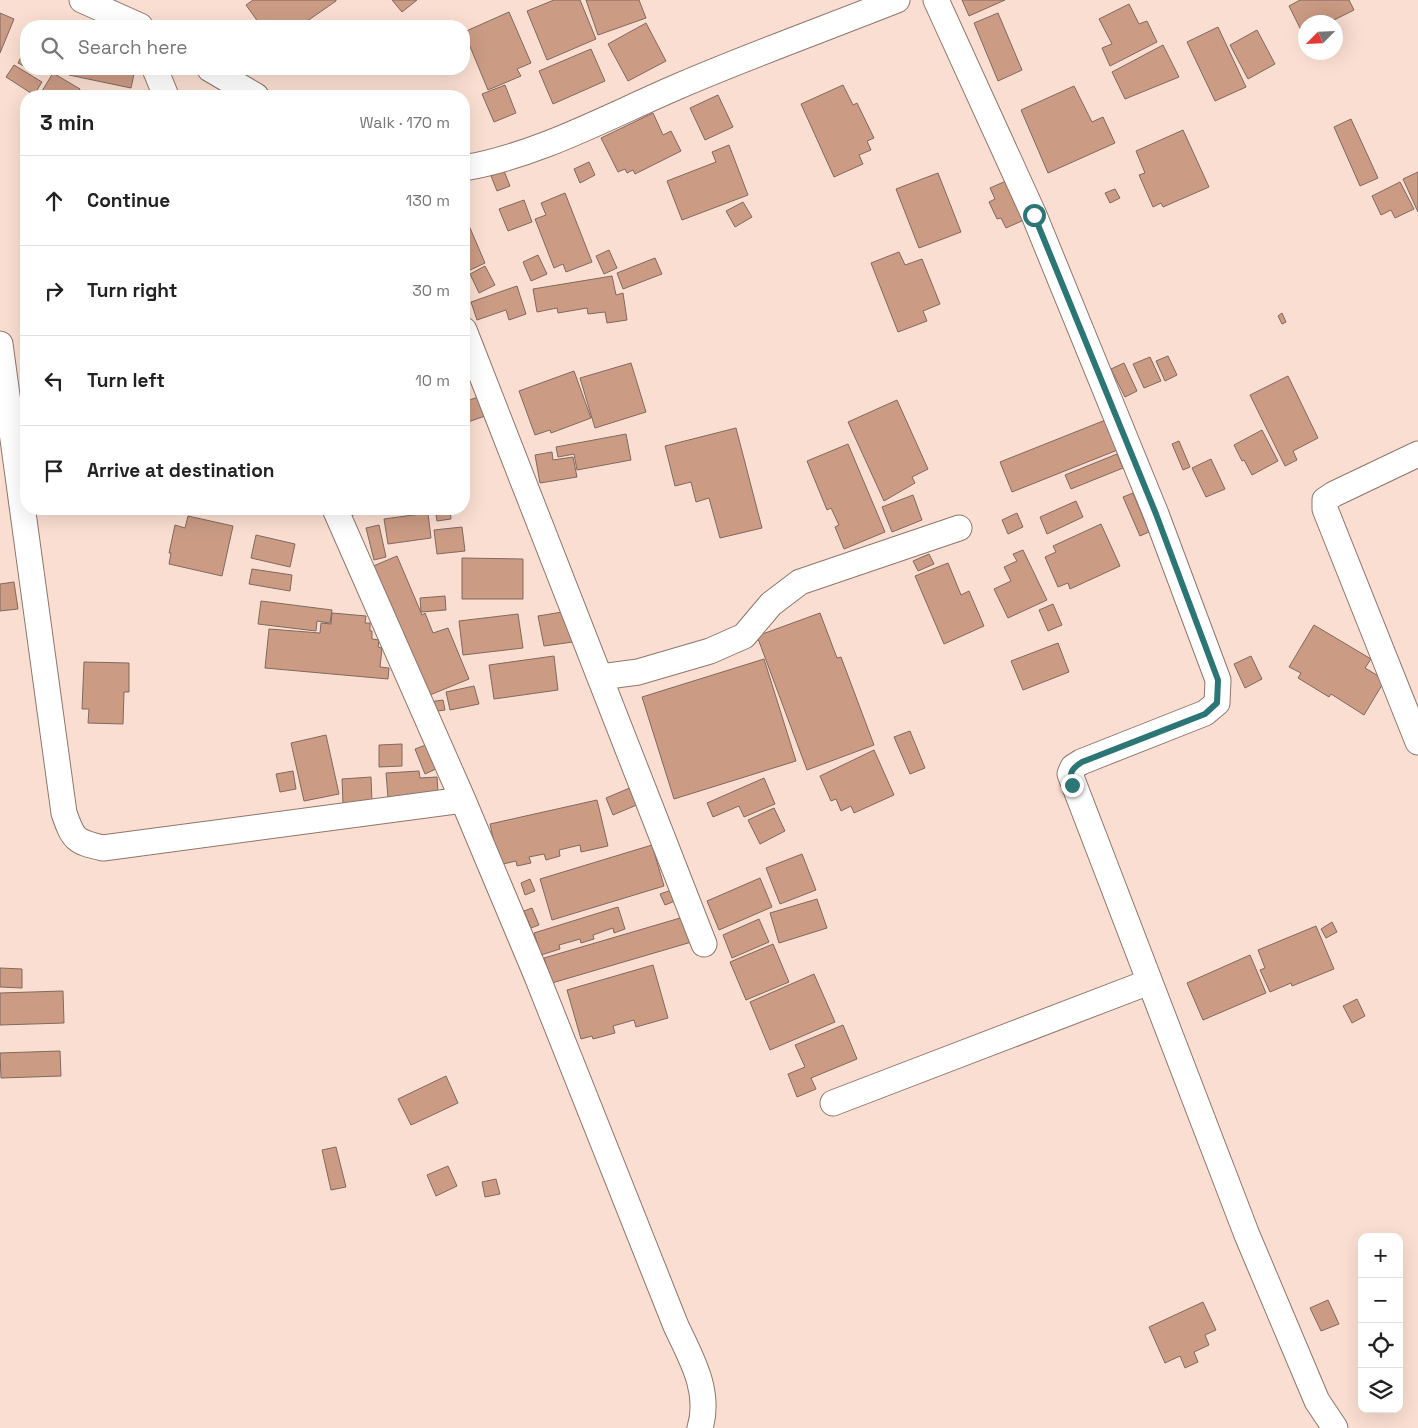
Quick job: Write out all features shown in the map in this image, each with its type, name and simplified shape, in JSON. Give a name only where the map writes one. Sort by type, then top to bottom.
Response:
[{"type":"street","points":[[82,0],[125,20]]},
{"type":"street","points":[[470,166],[523,152],[571,134],[681,85],[897,0]]},
{"type":"street","points":[[936,0],[1038,224],[1156,514],[1218,680],[1217,703],[1205,714],[1082,762],[1073,768],[1070,774],[1251,1243],[1318,1401],[1336,1428]]},
{"type":"street","points":[[157,75],[164,90]]},
{"type":"street","points":[[220,75],[246,90]]},
{"type":"street","points":[[0,344],[20,483]]},
{"type":"street","points":[[470,345],[704,944]]},
{"type":"street","points":[[1418,454],[1325,500],[1325,509],[1418,742]]},
{"type":"street","points":[[24,515],[64,813],[72,836],[82,844],[103,848],[463,800]]},
{"type":"street","points":[[338,515],[463,800],[536,974],[676,1326],[694,1365],[703,1390],[700,1428]]},
{"type":"street","points":[[601,677],[638,672],[710,651],[744,636],[771,604],[800,582],[959,528]]},
{"type":"street","points":[[833,1103],[1149,982]]},
{"type":"building","points":[[253,0],[336,0],[309,20],[257,20],[246,5]]},
{"type":"building","points":[[392,0],[417,0],[402,12]]},
{"type":"building","points":[[554,0],[580,0],[596,39],[547,60],[527,11]]},
{"type":"building","points":[[586,0],[639,0],[646,18],[598,35]]},
{"type":"building","points":[[962,0],[1005,0],[969,16]]},
{"type":"building","points":[[1300,0],[1349,0],[1354,10],[1343,16],[1298,15],[1298,24],[1289,6]]},
{"type":"building","points":[[1129,4],[1139,24],[1147,21],[1157,42],[1110,66],[1102,48],[1112,44],[1099,19]]},
{"type":"building","points":[[509,12],[531,63],[517,69],[521,76],[488,90],[470,46],[470,29]]},
{"type":"building","points":[[0,13],[14,19],[0,53]]},
{"type":"building","points":[[998,13],[1022,70],[998,81],[974,23]]},
{"type":"building","points":[[646,23],[666,61],[628,81],[608,44]]},
{"type":"building","points":[[1218,27],[1246,87],[1215,101],[1187,42]]},
{"type":"building","points":[[1257,30],[1275,64],[1248,79],[1230,45]]},
{"type":"building","points":[[1163,45],[1179,77],[1125,99],[1112,72]]},
{"type":"building","points":[[591,49],[605,81],[553,104],[539,71]]},
{"type":"building","points":[[14,65],[20,69],[20,75],[30,75],[42,82],[37,90],[26,90],[6,77]]},
{"type":"building","points":[[52,75],[56,75],[80,89],[79,90],[43,90]]},
{"type":"building","points":[[69,75],[134,75],[131,88]]},
{"type":"building","points":[[505,85],[516,113],[494,122],[482,94]]},
{"type":"building","points":[[843,85],[853,105],[857,103],[874,138],[867,141],[871,150],[859,155],[863,164],[834,177],[801,104]]},
{"type":"building","points":[[1074,86],[1092,122],[1103,117],[1115,143],[1048,173],[1021,110]]},
{"type":"building","points":[[718,95],[733,127],[705,140],[690,108]]},
{"type":"building","points":[[653,113],[663,135],[671,131],[681,151],[635,174],[633,170],[627,173],[625,169],[618,172],[601,138]]},
{"type":"building","points":[[1351,119],[1378,178],[1360,186],[1334,127]]},
{"type":"building","points":[[1183,130],[1209,187],[1163,207],[1161,203],[1153,207],[1139,175],[1145,173],[1136,151]]},
{"type":"building","points":[[729,145],[748,195],[682,220],[667,181],[716,162],[712,152]]},
{"type":"building","points":[[589,162],[595,175],[580,183],[574,169]]},
{"type":"building","points":[[504,171],[510,186],[497,191],[491,176]]},
{"type":"building","points":[[1418,172],[1418,212],[1403,179]]},
{"type":"building","points":[[938,173],[961,232],[919,248],[896,189]]},
{"type":"building","points":[[1006,181],[1024,220],[1006,228],[1001,218],[997,219],[989,202],[995,199],[990,188]]},
{"type":"building","points":[[1400,182],[1414,209],[1395,218],[1391,210],[1381,215],[1372,196]]},
{"type":"building","points":[[1115,189],[1120,198],[1110,203],[1105,193]]},
{"type":"building","points":[[565,193],[592,262],[566,272],[563,264],[554,268],[535,219],[546,215],[541,203]]},
{"type":"building","points":[[524,200],[532,222],[508,231],[499,209]]},
{"type":"building","points":[[743,202],[752,217],[735,227],[726,211]]},
{"type":"building","points":[[470,228],[485,263],[470,270]]},
{"type":"building","points":[[609,250],[617,268],[604,274],[596,256]]},
{"type":"building","points":[[899,252],[905,265],[922,259],[940,304],[923,311],[927,321],[898,332],[871,263]]},
{"type":"building","points":[[538,255],[547,274],[531,281],[523,262]]},
{"type":"building","points":[[655,258],[662,274],[623,289],[617,273]]},
{"type":"building","points":[[485,266],[495,285],[479,293],[470,274]]},
{"type":"building","points":[[612,276],[616,295],[623,293],[627,320],[607,323],[605,312],[588,314],[587,308],[558,313],[557,308],[537,312],[533,289]]},
{"type":"building","points":[[517,286],[526,314],[509,320],[506,310],[477,320],[471,302]]},
{"type":"building","points":[[1282,313],[1286,322],[1282,324],[1278,316]]},
{"type":"building","points":[[1168,356],[1177,375],[1165,381],[1156,361]]},
{"type":"building","points":[[1150,357],[1161,381],[1144,388],[1133,364]]},
{"type":"building","points":[[631,363],[646,412],[595,428],[580,378]]},
{"type":"building","points":[[1124,363],[1137,391],[1125,397],[1111,369]]},
{"type":"building","points":[[574,371],[591,418],[551,433],[550,430],[535,435],[519,391]]},
{"type":"building","points":[[1288,376],[1318,438],[1293,451],[1297,460],[1285,466],[1250,395]]},
{"type":"building","points":[[478,397],[485,416],[470,421],[470,400]]},
{"type":"building","points":[[897,400],[928,469],[912,477],[915,483],[884,501],[848,422]]},
{"type":"building","points":[[1108,419],[1120,449],[1012,492],[1000,462]]},
{"type":"building","points":[[736,428],[762,528],[720,538],[709,498],[696,502],[691,482],[675,486],[665,446]]},
{"type":"building","points":[[1262,430],[1278,461],[1252,475],[1234,445]]},
{"type":"building","points":[[626,434],[631,460],[577,470],[574,454],[558,457],[556,447]]},
{"type":"building","points":[[1179,441],[1190,467],[1183,470],[1172,444]]},
{"type":"building","points":[[848,444],[885,532],[844,549],[835,527],[839,525],[831,508],[827,510],[807,461]]},
{"type":"building","points":[[552,452],[553,460],[573,457],[577,477],[540,483],[535,455]]},
{"type":"building","points":[[1117,454],[1123,468],[1071,489],[1065,475]]},
{"type":"building","points":[[1211,459],[1225,489],[1206,497],[1192,468]]},
{"type":"building","points":[[1133,493],[1149,532],[1140,536],[1123,497]]},
{"type":"building","points":[[913,495],[922,520],[892,532],[882,507]]},
{"type":"building","points":[[1076,501],[1083,517],[1047,534],[1040,517]]},
{"type":"building","points":[[1017,513],[1023,527],[1008,534],[1002,520]]},
{"type":"building","points":[[428,515],[431,538],[388,544],[384,519]]},
{"type":"building","points":[[436,515],[451,515],[451,519],[437,521]]},
{"type":"building","points":[[188,516],[233,526],[222,576],[169,564],[171,553],[169,553],[175,525],[185,528]]},
{"type":"building","points":[[1101,524],[1120,566],[1070,589],[1068,583],[1058,587],[1045,557],[1056,552],[1053,546]]},
{"type":"building","points":[[379,525],[386,557],[374,560],[366,528]]},
{"type":"building","points":[[462,527],[465,551],[437,554],[434,530]]},
{"type":"building","points":[[256,535],[295,544],[290,567],[251,558]]},
{"type":"building","points":[[1023,550],[1047,600],[1008,618],[994,589],[1011,581],[1004,567],[1017,561],[1013,554]]},
{"type":"building","points":[[929,554],[934,564],[918,571],[913,561]]},
{"type":"building","points":[[397,556],[422,615],[425,613],[433,633],[448,628],[469,679],[425,697],[371,567]]},
{"type":"building","points":[[462,558],[523,559],[523,599],[462,599]]},
{"type":"building","points":[[948,563],[961,595],[969,591],[984,626],[944,644],[915,576]]},
{"type":"building","points":[[252,569],[292,575],[290,591],[249,584]]},
{"type":"building","points":[[14,582],[18,609],[0,611],[0,584]]},
{"type":"building","points":[[445,596],[446,610],[421,612],[420,598]]},
{"type":"building","points":[[261,601],[332,610],[330,623],[317,621],[316,631],[258,624]]},
{"type":"building","points":[[1053,604],[1062,625],[1048,631],[1039,610]]},
{"type":"building","points":[[568,611],[573,642],[544,646],[538,616]]},
{"type":"building","points":[[332,613],[366,616],[365,623],[370,623],[372,639],[379,640],[378,647],[382,648],[380,667],[389,668],[388,679],[265,668],[269,629],[320,633],[321,623],[331,624]]},
{"type":"building","points":[[820,613],[837,658],[841,657],[874,745],[807,770],[757,636]]},
{"type":"building","points":[[518,614],[523,648],[463,655],[459,621]]},
{"type":"building","points":[[1314,625],[1371,659],[1365,668],[1385,680],[1364,715],[1331,694],[1329,697],[1298,678],[1301,673],[1289,667]]},
{"type":"building","points":[[1058,643],[1069,672],[1023,690],[1011,661]]},
{"type":"building","points":[[554,656],[558,690],[494,699],[489,665]]},
{"type":"building","points":[[1251,656],[1262,679],[1245,688],[1234,664]]},
{"type":"building","points":[[764,659],[796,761],[674,799],[642,697]]},
{"type":"building","points":[[84,662],[129,663],[129,692],[124,692],[123,724],[88,723],[89,709],[82,709]]},
{"type":"building","points":[[474,686],[479,704],[450,710],[446,692]]},
{"type":"building","points":[[443,700],[445,710],[431,712],[429,702]]},
{"type":"building","points":[[910,731],[925,768],[910,774],[894,737]]},
{"type":"building","points":[[326,735],[339,794],[304,801],[291,743]]},
{"type":"building","points":[[402,744],[402,766],[379,767],[379,745]]},
{"type":"building","points":[[426,745],[436,769],[425,774],[415,749]]},
{"type":"building","points":[[874,750],[894,795],[854,813],[851,806],[841,811],[836,799],[831,801],[820,776]]},
{"type":"building","points":[[293,771],[296,789],[280,792],[276,774]]},
{"type":"building","points":[[419,771],[420,778],[437,777],[438,793],[388,798],[386,773]]},
{"type":"building","points":[[371,777],[372,803],[343,804],[342,779]]},
{"type":"building","points":[[764,778],[775,804],[744,817],[739,806],[713,817],[707,803]]},
{"type":"building","points":[[632,787],[639,804],[613,815],[606,798]]},
{"type":"building","points":[[597,800],[608,846],[581,852],[580,845],[559,850],[560,856],[546,860],[544,854],[529,857],[531,863],[517,866],[516,861],[499,865],[490,824]]},
{"type":"building","points":[[774,808],[785,831],[760,844],[748,820]]},
{"type":"building","points":[[652,845],[664,886],[552,920],[540,879]]},
{"type":"building","points":[[802,854],[816,890],[780,904],[766,868]]},
{"type":"building","points":[[760,878],[772,907],[719,930],[707,901]]},
{"type":"building","points":[[530,879],[535,891],[525,895],[521,883]]},
{"type":"building","points":[[677,888],[680,899],[665,905],[660,894]]},
{"type":"building","points":[[817,899],[827,928],[779,943],[770,913]]},
{"type":"building","points":[[618,907],[625,929],[614,933],[613,928],[593,935],[594,939],[581,943],[580,939],[559,945],[560,949],[541,955],[534,933]]},
{"type":"building","points":[[532,908],[539,925],[531,928],[524,911]]},
{"type":"building","points":[[687,916],[695,941],[552,983],[544,958]]},
{"type":"building","points":[[759,919],[769,942],[732,958],[723,935]]},
{"type":"building","points":[[1332,922],[1337,932],[1326,938],[1321,929]]},
{"type":"building","points":[[1316,926],[1334,969],[1292,986],[1291,983],[1270,992],[1260,970],[1265,968],[1258,950]]},
{"type":"building","points":[[773,944],[789,982],[746,1000],[730,962]]},
{"type":"building","points":[[1250,955],[1266,993],[1203,1020],[1187,983]]},
{"type":"building","points":[[653,965],[668,1018],[636,1027],[634,1020],[613,1026],[615,1033],[593,1039],[592,1036],[581,1039],[567,990]]},
{"type":"building","points":[[0,968],[22,969],[22,988],[0,987]]},
{"type":"building","points":[[814,974],[835,1022],[770,1050],[750,1002]]},
{"type":"building","points":[[63,991],[64,1023],[0,1025],[0,993]]},
{"type":"building","points":[[1357,999],[1365,1016],[1352,1023],[1343,1006]]},
{"type":"building","points":[[843,1025],[857,1059],[811,1078],[816,1089],[797,1097],[788,1074],[805,1067],[795,1045]]},
{"type":"building","points":[[60,1051],[61,1076],[1,1078],[0,1053]]},
{"type":"building","points":[[446,1076],[458,1103],[411,1125],[398,1099]]},
{"type":"building","points":[[336,1147],[346,1187],[331,1190],[322,1150]]},
{"type":"building","points":[[448,1166],[457,1186],[436,1196],[427,1175]]},
{"type":"building","points":[[496,1179],[500,1194],[485,1197],[482,1182]]},
{"type":"building","points":[[1328,1300],[1339,1324],[1321,1331],[1310,1308]]},
{"type":"building","points":[[1203,1302],[1216,1330],[1205,1335],[1209,1345],[1194,1352],[1198,1362],[1185,1368],[1180,1356],[1165,1363],[1149,1327]]},
{"type":"route","points":[[1034,215],[1156,514],[1218,680],[1217,703],[1205,714],[1082,762],[1073,768],[1070,774],[1072,785]]}]
